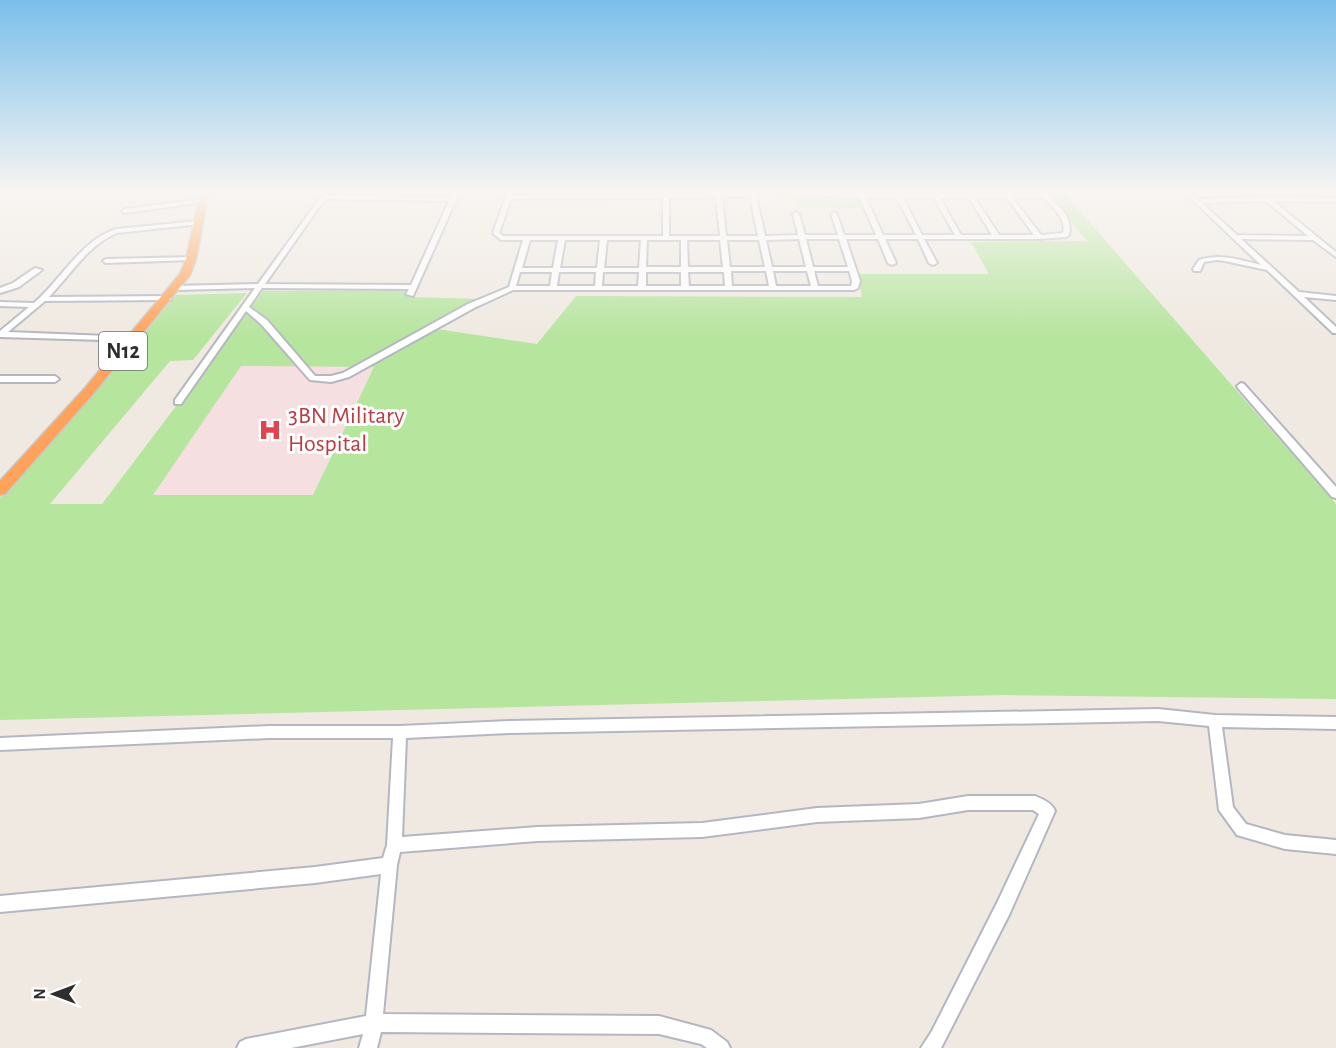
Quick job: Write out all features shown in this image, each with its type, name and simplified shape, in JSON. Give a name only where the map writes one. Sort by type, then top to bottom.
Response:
[{"type":"highway","name":"N12","points":[[0,490],[42,445],[176,288],[185,275],[195,240]]},
{"type":"street","points":[[0,334],[43,299],[70,267],[102,240]]},
{"type":"street","points":[[178,402],[293,240]]},
{"type":"street","points":[[176,288],[260,286],[412,290],[435,240]]},
{"type":"street","points":[[512,288],[526,240]]},
{"type":"street","points":[[553,288],[562,240]]},
{"type":"street","points":[[598,288],[604,240]]},
{"type":"street","points":[[642,288],[644,240]]},
{"type":"street","points":[[684,240],[686,288]]},
{"type":"street","points":[[723,240],[729,288]]},
{"type":"street","points":[[764,240],[773,288]]},
{"type":"street","points":[[802,240],[815,288]]},
{"type":"street","points":[[245,307],[264,322],[313,378],[331,379],[376,360],[471,306],[512,288],[854,288],[856,281],[842,240]]},
{"type":"street","points":[[882,240],[892,263]]},
{"type":"street","points":[[921,240],[933,263]]},
{"type":"street","points":[[1237,240],[1336,331]]},
{"type":"street","points":[[1318,240],[1332,249],[1336,255]]},
{"type":"street","points":[[106,261],[191,259]]},
{"type":"street","points":[[1197,269],[1201,261],[1207,259],[1227,259],[1268,268]]},
{"type":"street","points":[[518,270],[852,269]]},
{"type":"street","points":[[0,291],[16,285],[38,270]]},
{"type":"street","points":[[1296,294],[1336,298]]},
{"type":"street","points":[[43,299],[168,298]]},
{"type":"street","points":[[0,304],[36,304]]},
{"type":"street","points":[[0,334],[133,339]]},
{"type":"street","points":[[0,379],[56,378]]},
{"type":"street","points":[[1241,386],[1336,494]]},
{"type":"street","points":[[0,744],[269,732],[400,732],[509,727],[1158,715],[1215,721],[1336,723]]},
{"type":"street","points":[[1215,721],[1226,810],[1242,830],[1285,842],[1336,847]]},
{"type":"street","points":[[368,1048],[374,1023],[389,865],[394,845],[400,732]]},
{"type":"street","points":[[394,845],[537,834],[702,830],[817,816],[919,811],[968,803],[1035,803],[1048,811],[1003,909],[930,1048]]},
{"type":"street","points":[[0,904],[315,875],[389,865]]},
{"type":"street","points":[[246,1048],[374,1023],[659,1025],[705,1036],[721,1048]]},
{"type":"shaded area","name":"3BN Military Hospital","points":[[241,366],[374,366],[313,495],[152,495]]},
{"type":"green space","points":[[1105,240],[1336,504],[1336,699],[1005,695],[0,720],[0,498],[115,369],[176,295],[247,293],[193,360],[170,361],[50,504],[102,504],[263,291],[402,290],[410,297],[481,299],[437,329],[537,344],[576,296],[862,297],[858,274],[989,274],[971,242]],"holes":[[[241,366],[374,367],[313,495],[153,495]]]},
{"type":"place","name":"3BN Military Hospital","points":[[270,430]]}]
